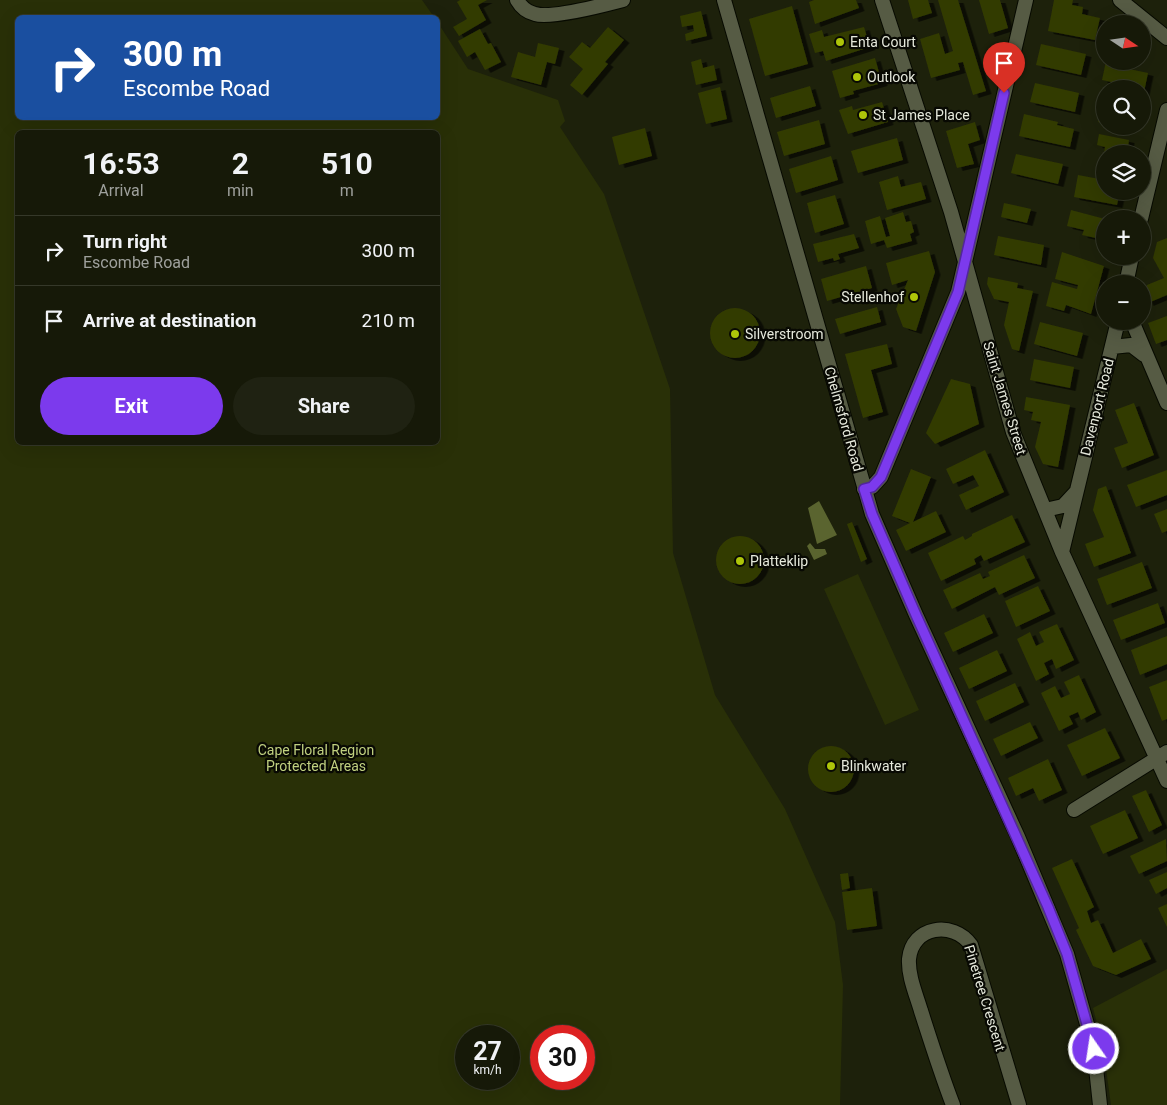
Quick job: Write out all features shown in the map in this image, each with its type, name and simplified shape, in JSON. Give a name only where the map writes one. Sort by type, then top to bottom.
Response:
[{"type":"street","points":[[517,0],[528,12],[536,15],[552,15],[623,0]]},
{"type":"street","name":"Chelmsford Road","points":[[724,0],[872,514],[1018,837],[1067,954],[1094,1049],[1100,1105]]},
{"type":"street","name":"Saint James Street","points":[[882,0],[902,66],[922,119],[1014,432],[1062,552],[1162,755],[1167,781]]},
{"type":"street","points":[[864,489],[872,487],[881,477],[958,292],[1026,0]]},
{"type":"street","points":[[1120,0],[1167,38]]},
{"type":"street","points":[[1143,210],[1167,110]]},
{"type":"street","name":"Davenport Road","points":[[1062,552],[1116,330]]},
{"type":"street","points":[[1136,330],[1167,402]]},
{"type":"street","points":[[1112,347],[1131,345],[1146,357]]},
{"type":"street","points":[[1045,510],[1063,506],[1076,492]]},
{"type":"street","points":[[1074,810],[1162,755]]},
{"type":"street","name":"Pinetree Crescent","points":[[953,1105],[939,1067],[910,970],[911,948],[915,941],[936,929],[950,930],[960,934],[971,945],[1020,1105]]},
{"type":"green space","name":"Cape Floral Region Protected Areas","points":[[0,0],[422,0],[433,15],[15,15],[15,120],[440,120],[440,26],[468,69],[558,100],[565,121],[560,127],[604,194],[670,389],[673,553],[715,695],[785,809],[835,922],[843,985],[840,1105],[0,1105]]},
{"type":"green space","points":[[858,574],[919,710],[885,725],[824,589]]},
{"type":"green space","points":[[1167,969],[1167,1105],[1111,1105],[1103,1047],[1093,1008]]},
{"type":"shaded area","points":[[819,501],[837,535],[817,544],[808,508]]},
{"type":"shaded area","points":[[810,543],[815,549],[825,549],[827,554],[814,560],[807,546]]},
{"type":"building","points":[[460,0],[487,0],[478,5],[486,20],[459,36],[453,27],[467,19],[457,2]]},
{"type":"building","points":[[814,0],[856,0],[859,8],[815,24],[809,2]]},
{"type":"building","points":[[908,0],[928,0],[932,13],[913,19]]},
{"type":"building","points":[[938,0],[958,0],[986,91],[973,95],[963,62],[958,63],[960,70],[931,78],[920,39],[939,33],[945,54],[953,51]]},
{"type":"building","points":[[979,0],[1000,0],[1008,28],[989,34]]},
{"type":"building","points":[[1054,0],[1073,0],[1072,5],[1083,7],[1082,14],[1096,17],[1095,40],[1048,31]]},
{"type":"building","points":[[792,6],[808,64],[765,76],[749,19]]},
{"type":"building","points":[[701,11],[707,36],[686,41],[685,34],[694,31],[693,25],[682,27],[680,16]]},
{"type":"building","points":[[608,27],[624,40],[605,62],[608,64],[582,95],[570,85],[583,69],[569,57],[582,42],[590,48]]},
{"type":"building","name":"Enta Court","points":[[864,27],[870,47],[826,61],[823,51],[815,53],[809,34],[822,30],[824,37]]},
{"type":"building","points":[[480,29],[488,44],[491,43],[501,62],[485,70],[475,52],[467,57],[458,41]]},
{"type":"building","points":[[538,43],[559,48],[555,64],[547,62],[541,85],[511,77],[518,52],[535,57]]},
{"type":"building","points":[[1041,44],[1086,54],[1081,75],[1036,65]]},
{"type":"building","name":"Outlook","points":[[875,58],[882,83],[853,91],[854,94],[840,98],[832,71]]},
{"type":"building","points":[[701,59],[703,68],[714,65],[717,80],[696,85],[691,62]]},
{"type":"building","points":[[1104,70],[1134,70],[1148,73],[1147,80],[1102,80]]},
{"type":"building","points":[[1035,83],[1079,93],[1075,112],[1030,102]]},
{"type":"building","points":[[810,86],[816,106],[776,118],[770,98]]},
{"type":"building","points":[[720,87],[727,119],[706,124],[698,93]]},
{"type":"building","name":"St James Place","points":[[882,102],[888,122],[848,134],[839,110],[852,106],[853,110]]},
{"type":"building","points":[[1024,114],[1058,122],[1057,125],[1074,129],[1070,147],[1019,136]]},
{"type":"building","points":[[819,120],[825,144],[784,156],[777,132]]},
{"type":"building","points":[[975,122],[980,140],[968,144],[974,164],[957,168],[946,131]]},
{"type":"building","points":[[645,128],[652,156],[619,165],[612,137]]},
{"type":"building","points":[[1099,135],[1129,140],[1128,145],[1097,145]]},
{"type":"building","points":[[897,138],[903,160],[858,173],[851,151]]},
{"type":"building","points":[[1016,154],[1063,164],[1058,184],[1011,173]]},
{"type":"building","points":[[831,156],[838,180],[796,193],[789,169]]},
{"type":"building","points":[[1078,175],[1096,178],[1096,200],[1118,200],[1117,205],[1074,197]]},
{"type":"building","points":[[898,176],[901,187],[921,182],[926,199],[887,210],[879,182]]},
{"type":"building","points":[[835,195],[844,224],[815,233],[807,203]]},
{"type":"building","points":[[1004,203],[1031,209],[1027,223],[1001,217]]},
{"type":"building","points":[[1071,210],[1096,217],[1096,238],[1082,235],[1084,230],[1067,226]]},
{"type":"building","points":[[903,212],[906,222],[911,221],[914,232],[910,234],[912,241],[887,248],[884,240],[871,244],[865,221],[880,216],[886,237],[890,236],[885,218]]},
{"type":"building","points":[[854,234],[859,248],[838,254],[840,259],[834,261],[833,258],[818,262],[813,244]]},
{"type":"building","points":[[998,236],[1044,245],[1041,265],[994,255]]},
{"type":"building","points":[[1167,238],[1167,295],[1151,302],[1151,283],[1164,278],[1153,258],[1157,242]]},
{"type":"building","name":"Stellenhof","points":[[929,251],[935,272],[916,331],[903,327],[896,309],[908,280],[892,285],[886,263]]},
{"type":"building","points":[[1062,252],[1096,263],[1096,265],[1104,266],[1102,275],[1096,275],[1096,296],[1091,314],[1066,305],[1064,311],[1046,306],[1052,282],[1077,289],[1078,285],[1055,279]]},
{"type":"building","points":[[866,266],[872,288],[827,301],[821,279]]},
{"type":"building","points":[[988,277],[1018,283],[1017,288],[1033,291],[1019,351],[1012,349],[1004,325],[1009,302],[994,299],[987,284]]},
{"type":"building","points":[[877,307],[881,322],[840,334],[835,319]]},
{"type":"building","name":"Silverstroom","points":[[735,308],[744,310],[755,319],[760,333],[758,342],[749,353],[735,358],[726,356],[715,347],[710,333],[712,324],[721,313]]},
{"type":"building","points":[[1167,316],[1167,340],[1156,344],[1151,330],[1151,322]]},
{"type":"building","points":[[1040,322],[1083,333],[1077,356],[1034,344]]},
{"type":"building","points":[[887,344],[892,364],[871,370],[883,412],[863,418],[845,354]]},
{"type":"building","points":[[1034,359],[1074,367],[1070,388],[1030,380]]},
{"type":"building","points":[[951,379],[970,384],[979,424],[935,444],[926,433]]},
{"type":"building","points":[[1026,397],[1070,405],[1058,467],[1043,464],[1035,447],[1041,422],[1031,420],[1033,412],[1024,410]]},
{"type":"building","points":[[1134,403],[1154,455],[1122,468],[1114,448],[1128,443],[1115,410]]},
{"type":"building","points":[[985,450],[1004,492],[966,510],[959,495],[979,486],[973,475],[953,484],[946,469]]},
{"type":"building","points":[[911,469],[931,477],[913,522],[936,511],[946,532],[906,551],[896,530],[910,523],[892,516]]},
{"type":"building","points":[[1167,470],[1167,495],[1136,507],[1127,485]]},
{"type":"building","points":[[1106,486],[1131,553],[1094,567],[1085,544],[1104,537],[1093,510],[1098,489]]},
{"type":"building","points":[[1167,509],[1167,531],[1162,533],[1154,514]]},
{"type":"building","points":[[1012,515],[1025,542],[984,561],[981,555],[974,559],[976,564],[941,581],[928,553],[963,536],[965,540],[972,536],[972,534]]},
{"type":"building","points":[[852,522],[867,559],[861,562],[847,524]]},
{"type":"building","name":"Platteklip","points":[[735,536],[745,536],[754,540],[760,546],[764,560],[760,574],[754,580],[745,584],[735,584],[726,580],[720,574],[716,565],[716,555],[720,546],[726,540]]},
{"type":"building","points":[[1024,555],[1035,578],[999,595],[995,587],[952,609],[943,590],[980,573],[983,579],[990,576],[988,572]]},
{"type":"building","points":[[1142,562],[1152,588],[1107,605],[1097,579]]},
{"type":"building","points":[[1038,586],[1050,611],[1016,627],[1005,601]]},
{"type":"building","points":[[1158,603],[1165,623],[1121,640],[1113,620]]},
{"type":"building","points":[[984,614],[993,633],[953,652],[944,633]]},
{"type":"building","points":[[1057,624],[1074,660],[1056,669],[1052,659],[1044,663],[1049,674],[1036,681],[1017,639],[1030,632],[1036,646],[1044,642],[1039,632]]},
{"type":"building","points":[[1167,636],[1167,664],[1140,675],[1131,650]]},
{"type":"building","points":[[997,650],[1007,671],[969,689],[959,668]]},
{"type":"building","points":[[1079,675],[1096,712],[1081,720],[1078,712],[1069,716],[1073,724],[1059,731],[1041,693],[1055,686],[1061,698],[1070,694],[1064,682]]},
{"type":"building","points":[[1167,680],[1167,719],[1162,721],[1149,687]]},
{"type":"building","points":[[1015,683],[1024,702],[985,721],[976,701]]},
{"type":"building","points":[[1030,722],[1038,738],[1001,756],[993,739]]},
{"type":"building","points":[[1105,728],[1120,758],[1082,776],[1067,745]]},
{"type":"building","name":"Blinkwater","points":[[836,746],[848,752],[853,760],[853,778],[848,786],[840,791],[826,792],[814,786],[809,778],[808,764],[814,752],[822,747]]},
{"type":"building","points":[[1048,759],[1062,790],[1039,801],[1033,788],[1016,796],[1008,778]]},
{"type":"building","points":[[1146,790],[1162,825],[1149,832],[1132,796]]},
{"type":"building","points":[[1125,810],[1138,838],[1103,854],[1090,826]]},
{"type":"building","points":[[1166,839],[1167,861],[1139,874],[1130,856]]},
{"type":"building","points":[[1072,859],[1094,907],[1087,911],[1091,923],[1098,920],[1113,953],[1141,939],[1151,959],[1116,975],[1093,966],[1076,930],[1079,928],[1052,868]]},
{"type":"building","points":[[1167,872],[1167,888],[1156,894],[1149,880]]},
{"type":"building","points":[[848,873],[850,888],[842,890],[840,874]]},
{"type":"building","points":[[872,888],[877,926],[847,930],[842,892]]},
{"type":"building","points":[[1167,904],[1167,927],[1158,908]]},
{"type":"place","name":"Enta Court","points":[[840,42]]},
{"type":"place","name":"Outlook","points":[[857,77]]},
{"type":"place","name":"St James Place","points":[[863,115]]},
{"type":"place","name":"Stellenhof","points":[[914,297]]},
{"type":"place","name":"Silverstroom","points":[[735,334]]},
{"type":"place","name":"Platteklip","points":[[740,561]]},
{"type":"place","name":"Blinkwater","points":[[831,766]]},
{"type":"route","points":[[1004,93],[958,292],[881,477],[872,487],[864,489],[872,514],[916,615],[1048,907],[1067,954],[1094,1049]]}]
